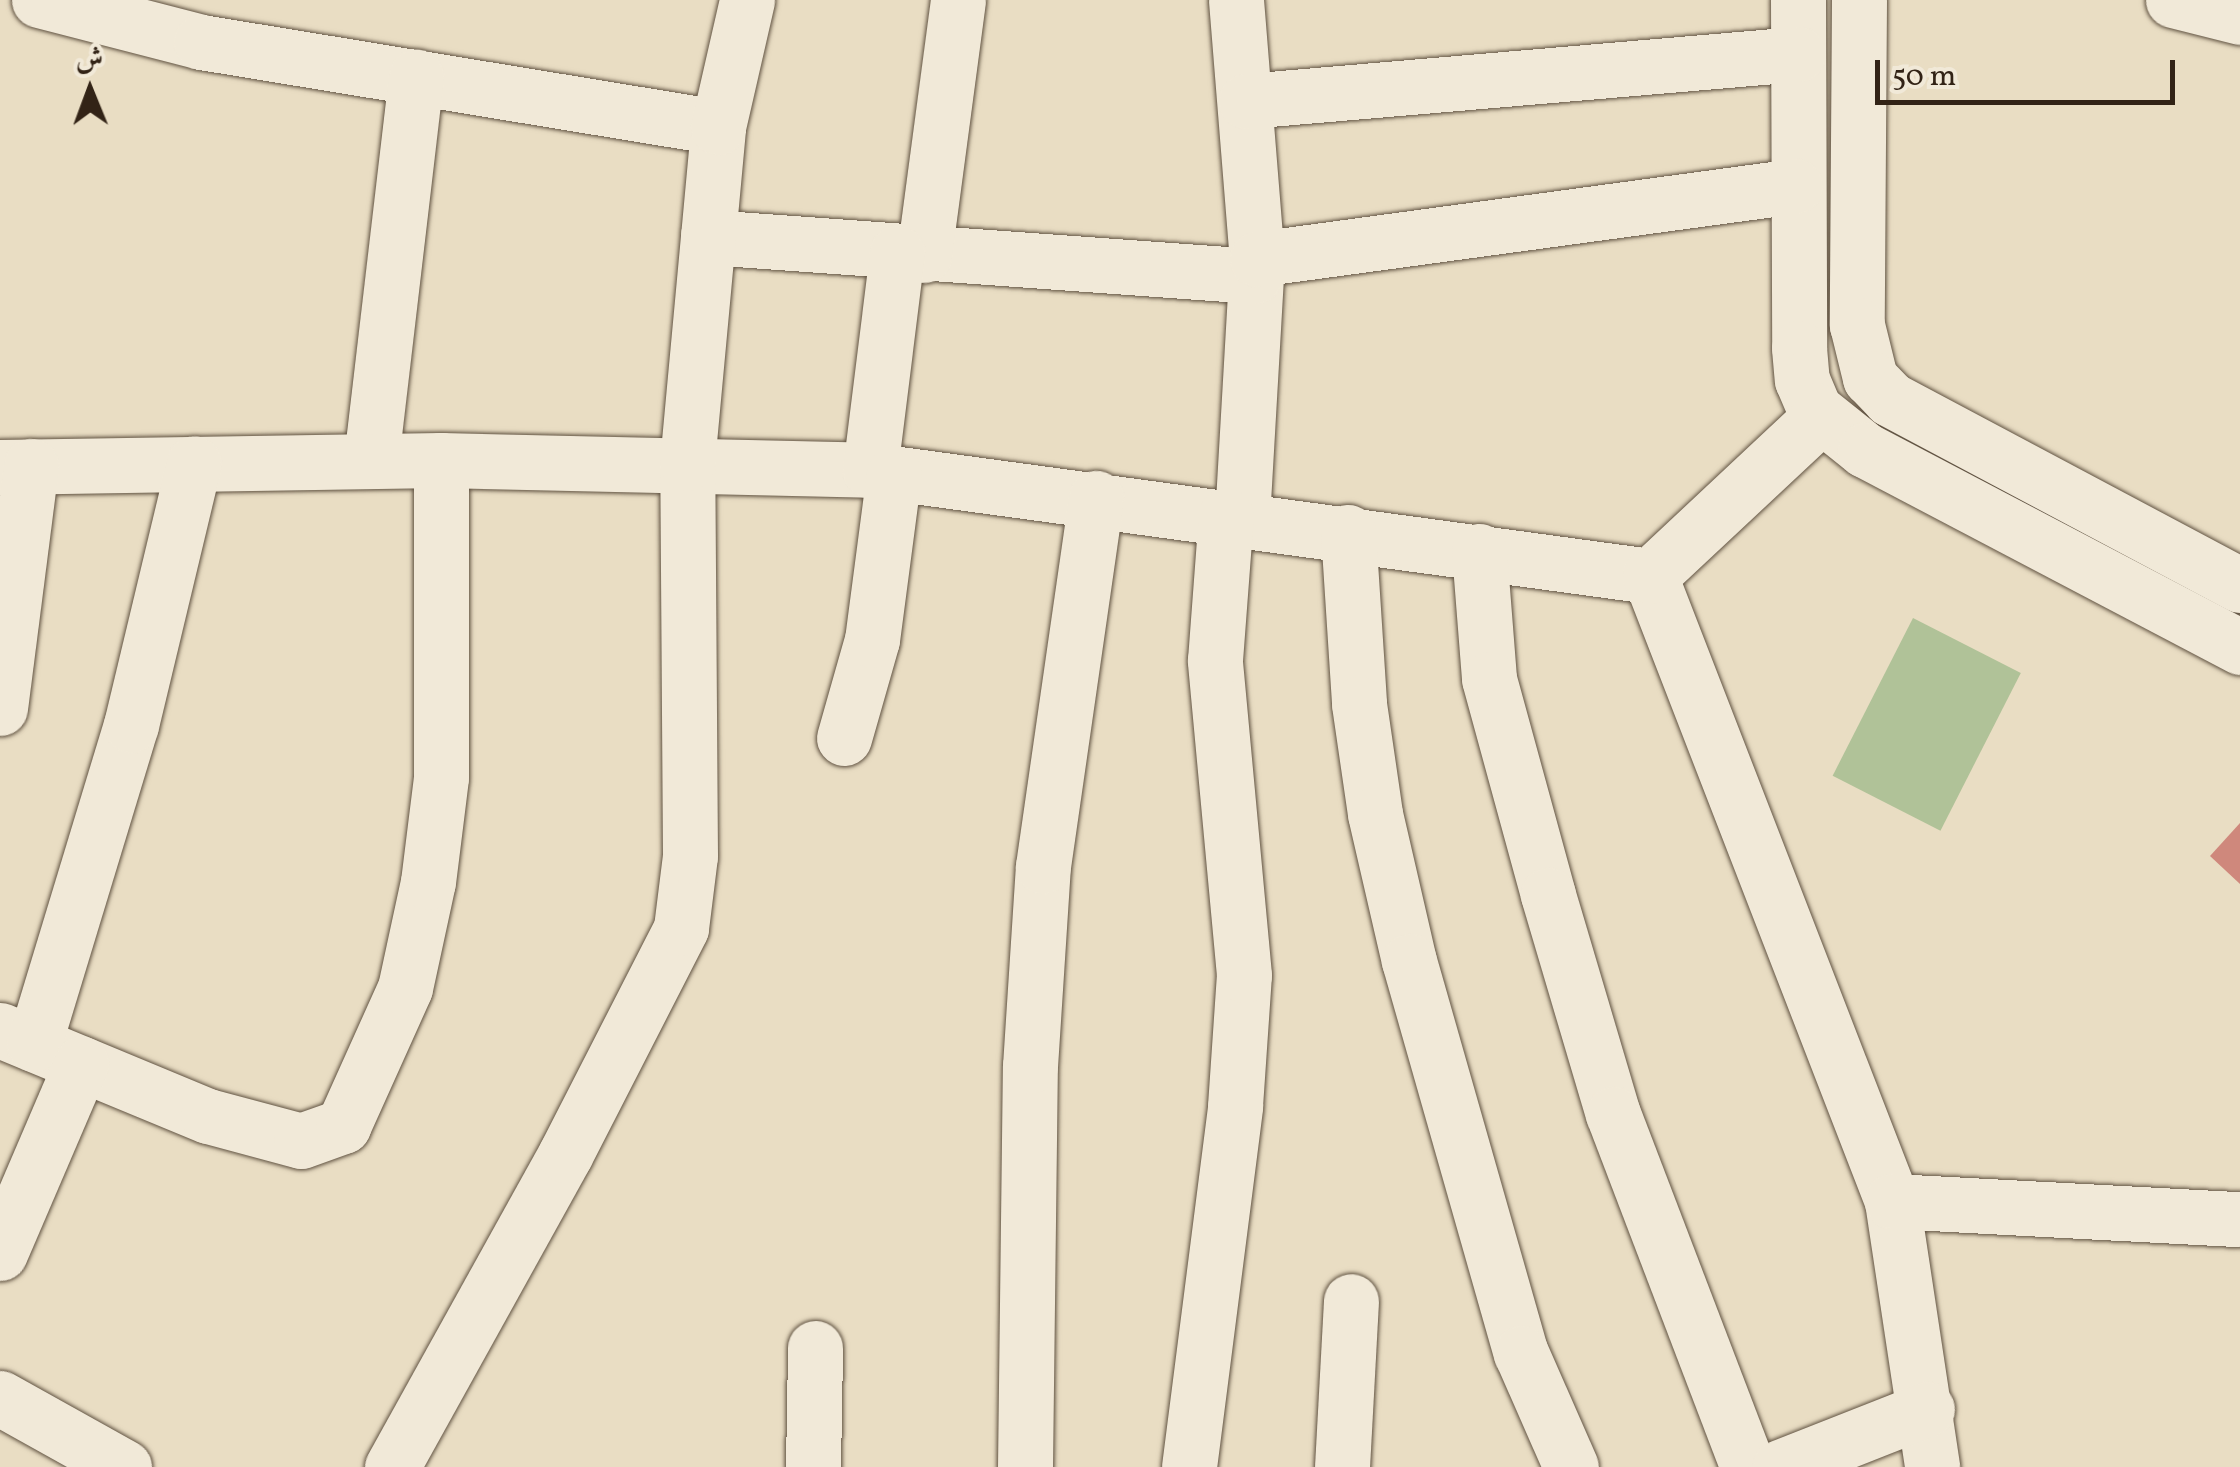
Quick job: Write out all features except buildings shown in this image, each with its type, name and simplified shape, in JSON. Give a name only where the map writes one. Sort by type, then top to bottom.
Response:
[{"type":"street","points":[[39,0],[201,42],[718,127]]},
{"type":"street","points":[[392,1467],[565,1156],[681,928],[690,856],[687,464],[718,127],[747,0]]},
{"type":"street","points":[[844,738],[872,640],[882,472],[910,254],[958,0]]},
{"type":"street","points":[[1190,1467],[1235,1106],[1244,975],[1215,660],[1234,516],[1256,267],[1236,0]]},
{"type":"street","points":[[1798,0],[1795,186],[1802,380],[1821,416],[1865,450],[2240,647]]},
{"type":"street","points":[[1860,0],[1856,326],[1870,378],[1890,398],[2240,586]]},
{"type":"street","points":[[2172,0],[2240,17]]},
{"type":"street","points":[[1246,101],[1798,54]]},
{"type":"street","points":[[371,460],[416,78]]},
{"type":"street","points":[[708,237],[910,254],[1256,267],[1795,186]]},
{"type":"street","points":[[1650,576],[1821,416]]},
{"type":"street","points":[[38,1046],[208,1116],[301,1142],[343,1126],[405,988],[428,882],[441,777],[441,460]]},
{"type":"street","points":[[0,708],[16,466],[441,460],[882,472],[1234,516],[1650,576]]},
{"type":"street","points":[[0,1253],[38,1046],[131,725],[194,464]]},
{"type":"street","points":[[1026,1467],[1030,1066],[1043,866],[1096,498]]},
{"type":"street","points":[[1348,532],[1359,704],[1375,814],[1409,961],[1521,1354],[1570,1467]]},
{"type":"street","points":[[1479,551],[1489,679],[1548,895],[1613,1114],[1748,1467]]},
{"type":"street","points":[[1650,576],[1892,1201],[1928,1409],[1932,1467]]},
{"type":"street","points":[[1892,1201],[2240,1218]]},
{"type":"street","points":[[1342,1467],[1351,1300]]},
{"type":"street","points":[[812,1467],[815,1348]]},
{"type":"street","points":[[0,1398],[124,1467]]},
{"type":"street","points":[[1780,1467],[1928,1409]]},
{"type":"green space","points":[[1913,618],[2021,673],[1940,831],[1833,776]]}]
